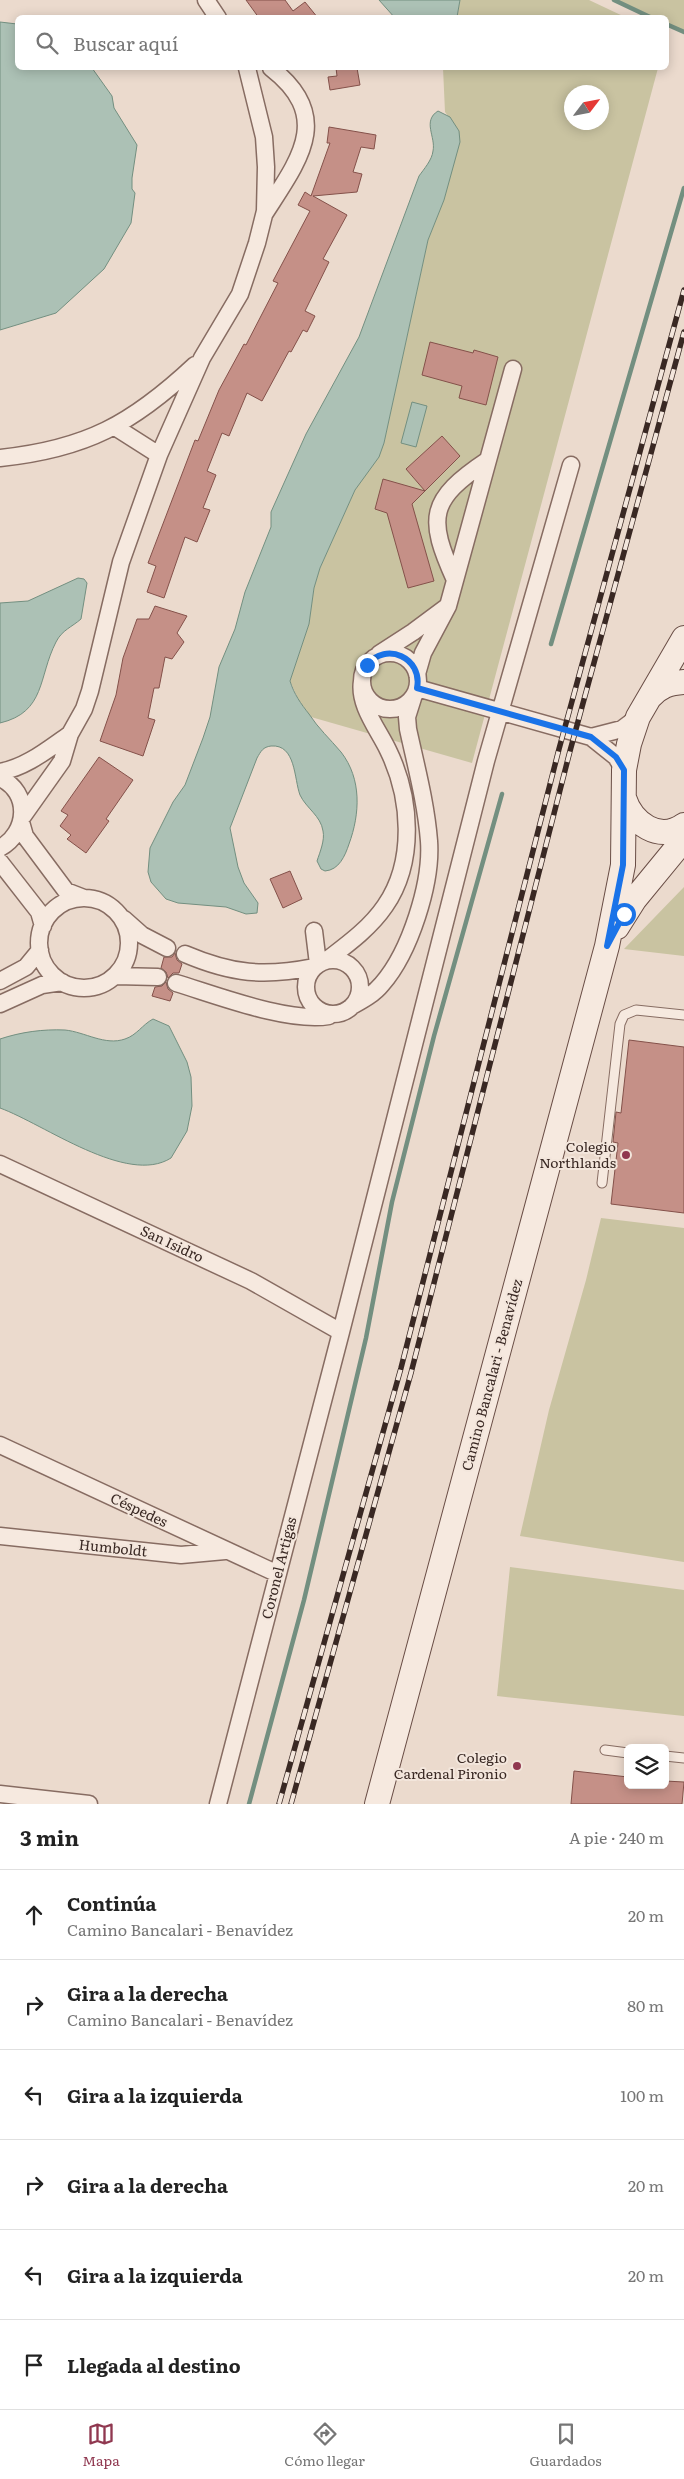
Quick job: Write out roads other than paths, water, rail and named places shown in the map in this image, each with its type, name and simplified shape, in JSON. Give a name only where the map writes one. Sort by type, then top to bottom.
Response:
[{"type":"main road","name":"Camino Bancalari - Benavídez","points":[[377,1804],[607,946],[623,865],[624,770],[629,744],[644,707],[684,638]]},
{"type":"main road","points":[[644,707],[658,688],[671,683],[684,682]]},
{"type":"main road","points":[[624,796],[628,810],[636,821],[649,829],[663,832],[677,830],[684,825]]},
{"type":"main road","name":"Camino Bancalari - Benavídez","points":[[607,946],[624,914],[684,840]]},
{"type":"main road","points":[[644,890],[672,872],[684,861]]},
{"type":"street","points":[[206,0],[216,15]]},
{"type":"street","points":[[0,848],[11,840],[22,819],[62,761],[70,734],[84,709],[90,691],[121,562],[159,455],[202,358],[240,294],[257,243],[264,215],[266,167],[264,137],[247,70]]},
{"type":"street","points":[[264,215],[300,156],[306,130],[305,112],[297,93],[285,78],[274,70]]},
{"type":"street","points":[[0,458],[60,448],[115,427],[172,386],[202,358]]},
{"type":"street","points":[[448,606],[375,658],[364,670],[360,691],[389,751],[400,780],[407,818],[406,840],[402,866],[386,905],[361,933],[308,975],[306,985],[309,1000],[320,1010],[329,1014],[346,1010],[368,997],[382,984],[408,939],[424,889],[429,844],[426,818],[408,729],[408,717],[423,653],[448,606],[513,369]]},
{"type":"street","points":[[115,427],[159,455]]},
{"type":"street","points":[[455,580],[438,539],[437,513],[443,501],[455,487],[488,460]]},
{"type":"street","name":"Coronel Artigas","points":[[218,1804],[341,1332],[486,761],[571,465]]},
{"type":"street","points":[[362,681],[369,699],[381,708],[401,707],[416,687],[413,664],[400,655],[390,653],[375,658]]},
{"type":"street","points":[[416,687],[591,737],[616,757],[624,770]]},
{"type":"street","points":[[591,737],[622,729],[644,707]]},
{"type":"street","points":[[0,772],[17,767],[35,758],[70,734]]},
{"type":"street","points":[[0,778],[10,784],[18,796],[25,836],[66,891],[84,898],[101,901],[142,936],[167,948]]},
{"type":"street","points":[[0,862],[39,912],[43,926],[40,950],[45,965],[62,982],[77,988],[94,988],[116,976],[125,963],[129,948],[128,932],[122,917]]},
{"type":"street","points":[[43,926],[52,911],[59,906],[84,898]]},
{"type":"street","points":[[314,931],[320,964]]},
{"type":"street","points":[[0,981],[26,967],[40,950]]},
{"type":"street","points":[[176,983],[288,1014],[315,1017],[346,1010],[358,998],[360,988],[357,974],[342,961],[276,974],[256,974],[213,966],[185,954]]},
{"type":"street","points":[[206,992],[213,966]]},
{"type":"street","points":[[116,976],[158,977]]},
{"type":"street","points":[[0,1004],[42,985],[62,982]]},
{"type":"street","name":"San Isidro","points":[[0,1164],[251,1281],[341,1332]]},
{"type":"street","name":"Céspedes","points":[[0,1445],[278,1574]]},
{"type":"street","name":"Humboldt","points":[[0,1536],[180,1555],[225,1551]]},
{"type":"street","points":[[0,1794],[89,1804]]},
{"type":"lane","points":[[602,1183],[620,1024],[624,1015],[636,1010],[684,1015]]},
{"type":"lane","points":[[605,1750],[624,1752]]},
{"type":"lane","points":[[669,1756],[684,1758]]},
{"type":"waterway","points":[[614,0],[646,15]]},
{"type":"waterway","points":[[669,25],[684,32]]},
{"type":"waterway","points":[[551,644],[684,188]]},
{"type":"waterway","points":[[249,1804],[304,1600],[366,1338],[392,1202],[434,1036],[502,794]]},
{"type":"railway","points":[[279,1804],[401,1368],[559,749],[684,290]]},
{"type":"railway","points":[[291,1804],[411,1373],[570,751],[684,332]]},
{"type":"place","name":"Colegio Northlands","points":[[626,1155]]},
{"type":"place","name":"Colegio Cardenal Pironio","points":[[517,1766]]}]
